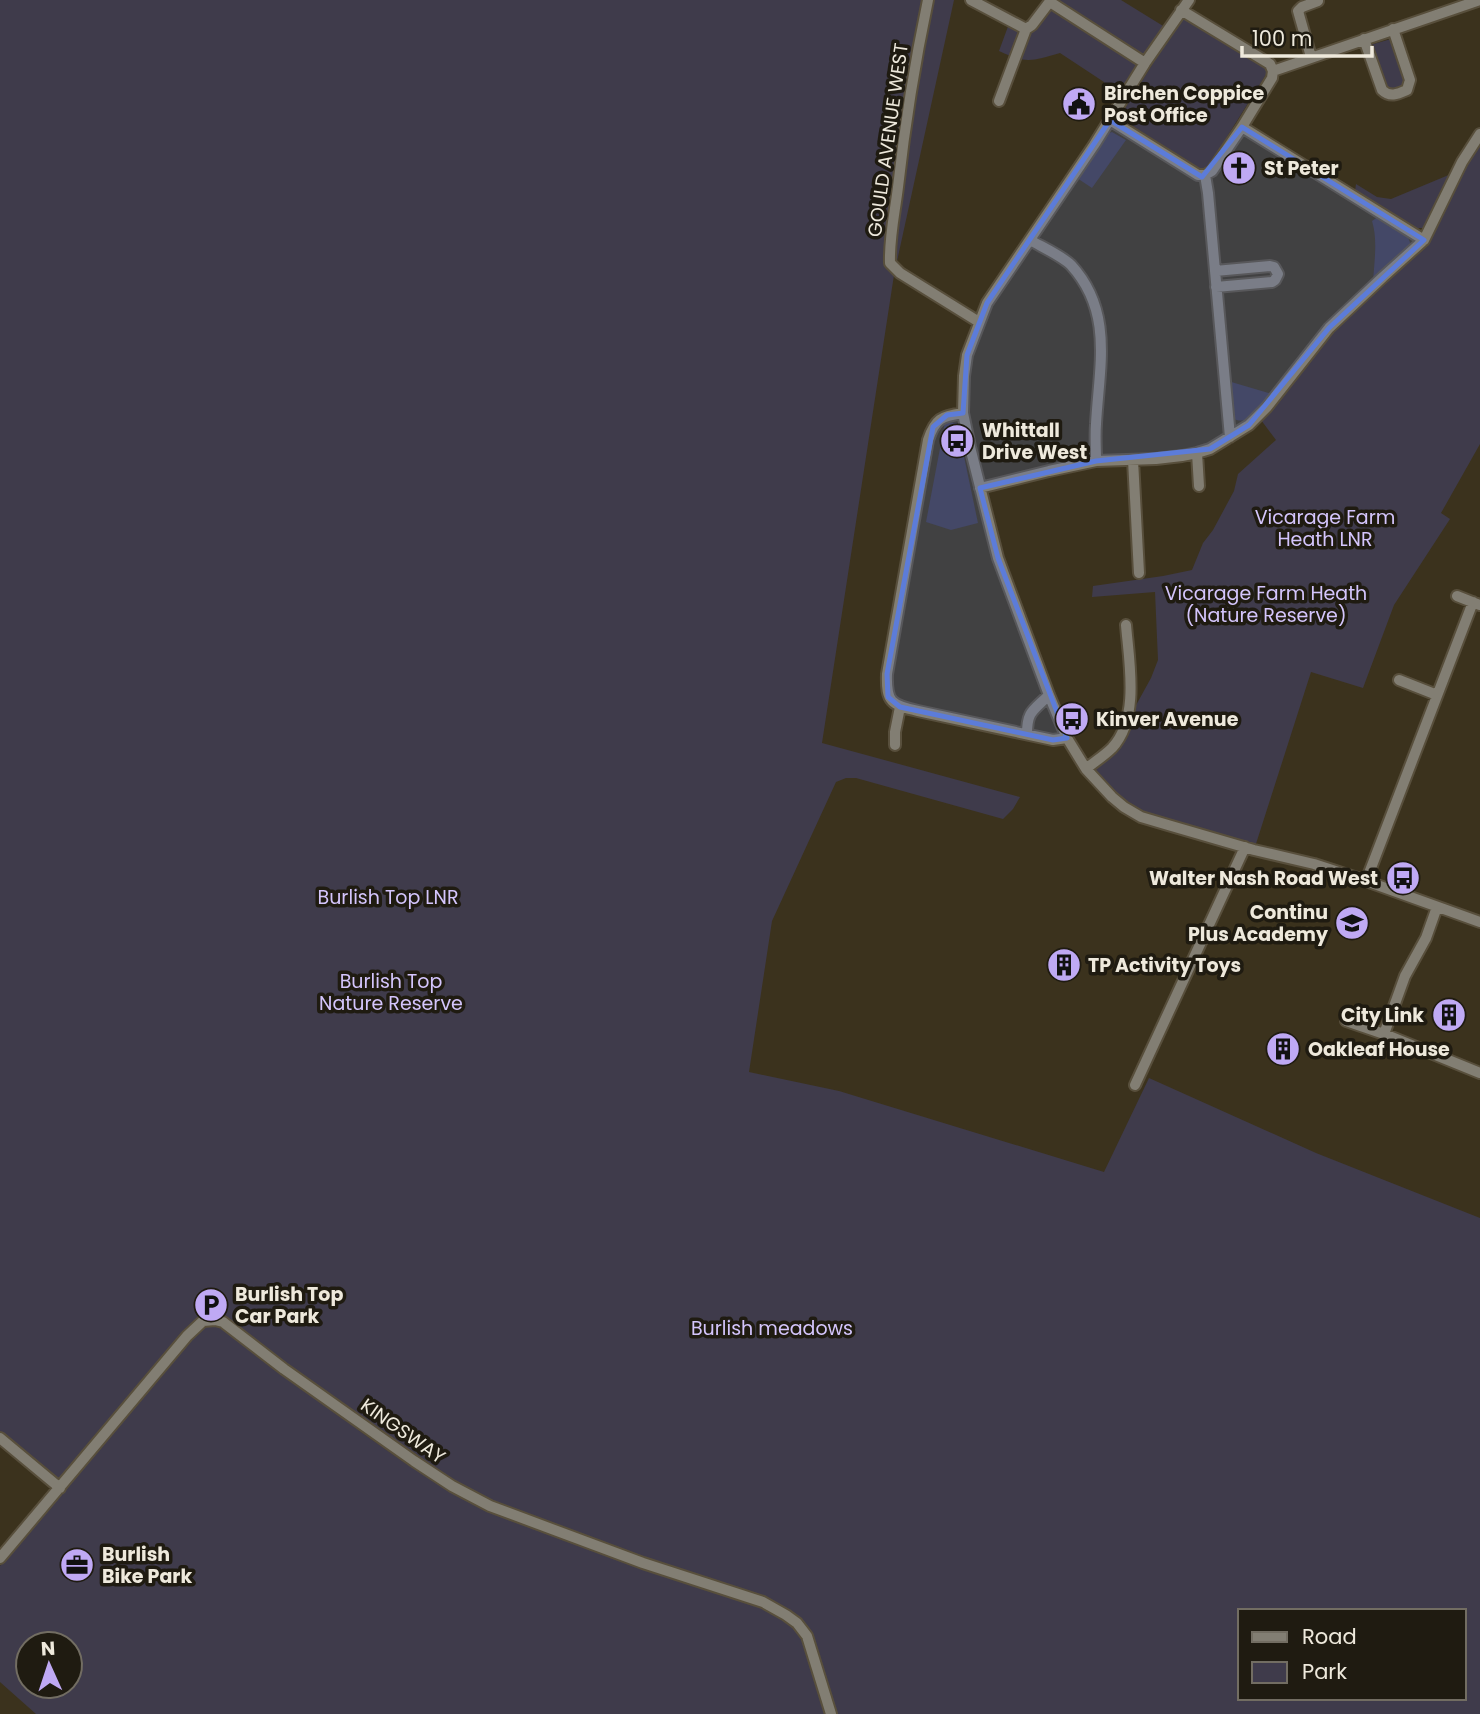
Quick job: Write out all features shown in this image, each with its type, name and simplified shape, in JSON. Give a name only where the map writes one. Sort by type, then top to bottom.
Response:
[{"type":"street","name":"GOULD AVENUE WEST","points":[[928,0],[904,131],[890,263],[900,273],[979,322]]},
{"type":"street","points":[[971,0],[1026,29]]},
{"type":"street","points":[[1189,0],[987,303],[967,355],[963,412],[998,558],[1067,738],[1086,769],[1124,807],[1141,817],[1314,864],[1480,922]]},
{"type":"street","points":[[1273,71],[1480,0]]},
{"type":"street","points":[[999,101],[1026,29],[1050,1],[1145,63]]},
{"type":"street","points":[[1311,57],[1298,10],[1318,1]]},
{"type":"street","points":[[1110,120],[1199,175],[1212,171],[1242,127],[1272,78],[1270,64],[1181,10]]},
{"type":"street","points":[[1364,39],[1382,90],[1392,95],[1400,93],[1407,90],[1410,80],[1393,29]]},
{"type":"street","points":[[1242,127],[1424,240]]},
{"type":"street","points":[[981,488],[1096,461],[1198,453],[1210,449],[1250,425],[1329,328],[1424,240],[1462,162],[1480,134]]},
{"type":"street","points":[[1205,175],[1209,193],[1230,437]]},
{"type":"street","points":[[1030,240],[1069,264],[1087,288],[1100,323],[1102,359],[1096,425],[1096,461]]},
{"type":"street","points":[[1214,271],[1270,265],[1277,269],[1278,274],[1272,282],[1216,287]]},
{"type":"street","points":[[963,412],[947,415],[937,421],[928,440],[887,674],[888,697],[900,707],[1053,740],[1067,738]]},
{"type":"street","points":[[1198,453],[1199,486]]},
{"type":"street","points":[[1133,460],[1139,573]]},
{"type":"street","points":[[1366,881],[1437,695],[1476,604],[1457,596]]},
{"type":"street","points":[[1086,769],[1113,747],[1127,721],[1130,691],[1126,625]]},
{"type":"street","points":[[1399,680],[1437,695]]},
{"type":"street","points":[[1027,734],[1031,712],[1049,695]]},
{"type":"street","points":[[895,745],[900,707]]},
{"type":"street","points":[[1135,1085],[1245,847]]},
{"type":"street","points":[[1384,1034],[1405,976],[1426,938],[1437,907]]},
{"type":"street","points":[[1346,1021],[1480,1073]]},
{"type":"street","name":"KINGSWAY","points":[[0,1558],[187,1336],[204,1321],[215,1320],[229,1327],[414,1461],[475,1499],[643,1563],[763,1602],[786,1615],[797,1623],[807,1636],[831,1714]]},
{"type":"street","points":[[0,1438],[60,1488]]},
{"type":"highlighted area","points":[[1110,120],[1202,177],[1242,127],[1424,240],[1329,328],[1249,425],[1210,449],[1096,461],[980,488],[998,558],[1067,738],[1053,740],[900,707],[888,697],[887,674],[933,427],[947,415],[963,413],[967,355],[987,303]]},
{"type":"green space","points":[[0,0],[954,0],[894,275],[822,743],[1020,797],[1003,819],[856,778],[836,782],[772,921],[749,1072],[839,1091],[1104,1172],[1149,1078],[1316,1153],[1480,1218],[1480,1714],[36,1714],[20,1700],[84,1700],[84,1630],[14,1630],[14,1694],[0,1682],[0,1566],[206,1323],[217,1324],[236,1337],[408,1465],[415,1455],[219,1316],[203,1321],[201,1317],[60,1482],[0,1433]]},
{"type":"green space","points":[[1051,0],[1121,0],[1168,29],[1118,105],[1107,99],[1104,82],[1060,53],[1029,60],[999,51],[1010,21],[1026,29]]},
{"type":"green space","points":[[1183,18],[1264,64],[1267,73],[1208,167],[1199,169],[1122,119],[1122,113]]},
{"type":"green space","points":[[1391,39],[1407,82],[1404,87],[1388,91],[1370,45]]},
{"type":"green space","points":[[1112,132],[1126,140],[1092,188],[1077,178],[1106,134]]},
{"type":"green space","name":"Vicarage Farm Heath LNR","points":[[1480,134],[1480,444],[1441,513],[1450,519],[1394,605],[1363,688],[1311,672],[1254,850],[1141,817],[1086,769],[1113,747],[1151,678],[1158,660],[1155,592],[1092,597],[1093,586],[1192,570],[1203,543],[1234,491],[1238,474],[1276,440],[1261,420],[1329,328],[1424,240]]},
{"type":"green space","points":[[1451,174],[1427,225],[1423,228],[1415,228],[1355,191],[1356,184],[1377,197],[1391,199]]},
{"type":"green space","points":[[1379,216],[1406,232],[1411,245],[1373,283],[1375,244],[1372,221]]},
{"type":"green space","points":[[1228,381],[1272,394],[1250,418],[1238,420],[1232,418]]},
{"type":"green space","points":[[945,422],[957,423],[978,523],[951,530],[926,522]]},
{"type":"place","name":"Birchen Coppice Post Office","points":[[1079,104]]},
{"type":"place","name":"St Peter","points":[[1239,168]]},
{"type":"place","name":"Whittall Drive West","points":[[957,441]]},
{"type":"place","name":"Kinver Avenue","points":[[1072,719]]},
{"type":"place","name":"Walter Nash Road West","points":[[1403,878]]},
{"type":"place","name":"Continu Plus Academy","points":[[1352,923]]},
{"type":"place","name":"TP Activity Toys","points":[[1064,965]]},
{"type":"place","name":"City Link","points":[[1449,1015]]},
{"type":"place","name":"Oakleaf House","points":[[1283,1049]]},
{"type":"place","name":"Burlish Top Car Park","points":[[211,1305]]},
{"type":"place","name":"Burlish Bike Park","points":[[77,1565]]},
{"type":"park label","name":"Vicarage Farm Heath (Nature Reserve)","points":[[1266,604]]},
{"type":"park label","name":"Burlish Top LNR","points":[[388,897]]},
{"type":"park label","name":"Burlish Top Nature Reserve","points":[[391,992]]},
{"type":"park label","name":"Burlish meadows","points":[[772,1328]]}]
